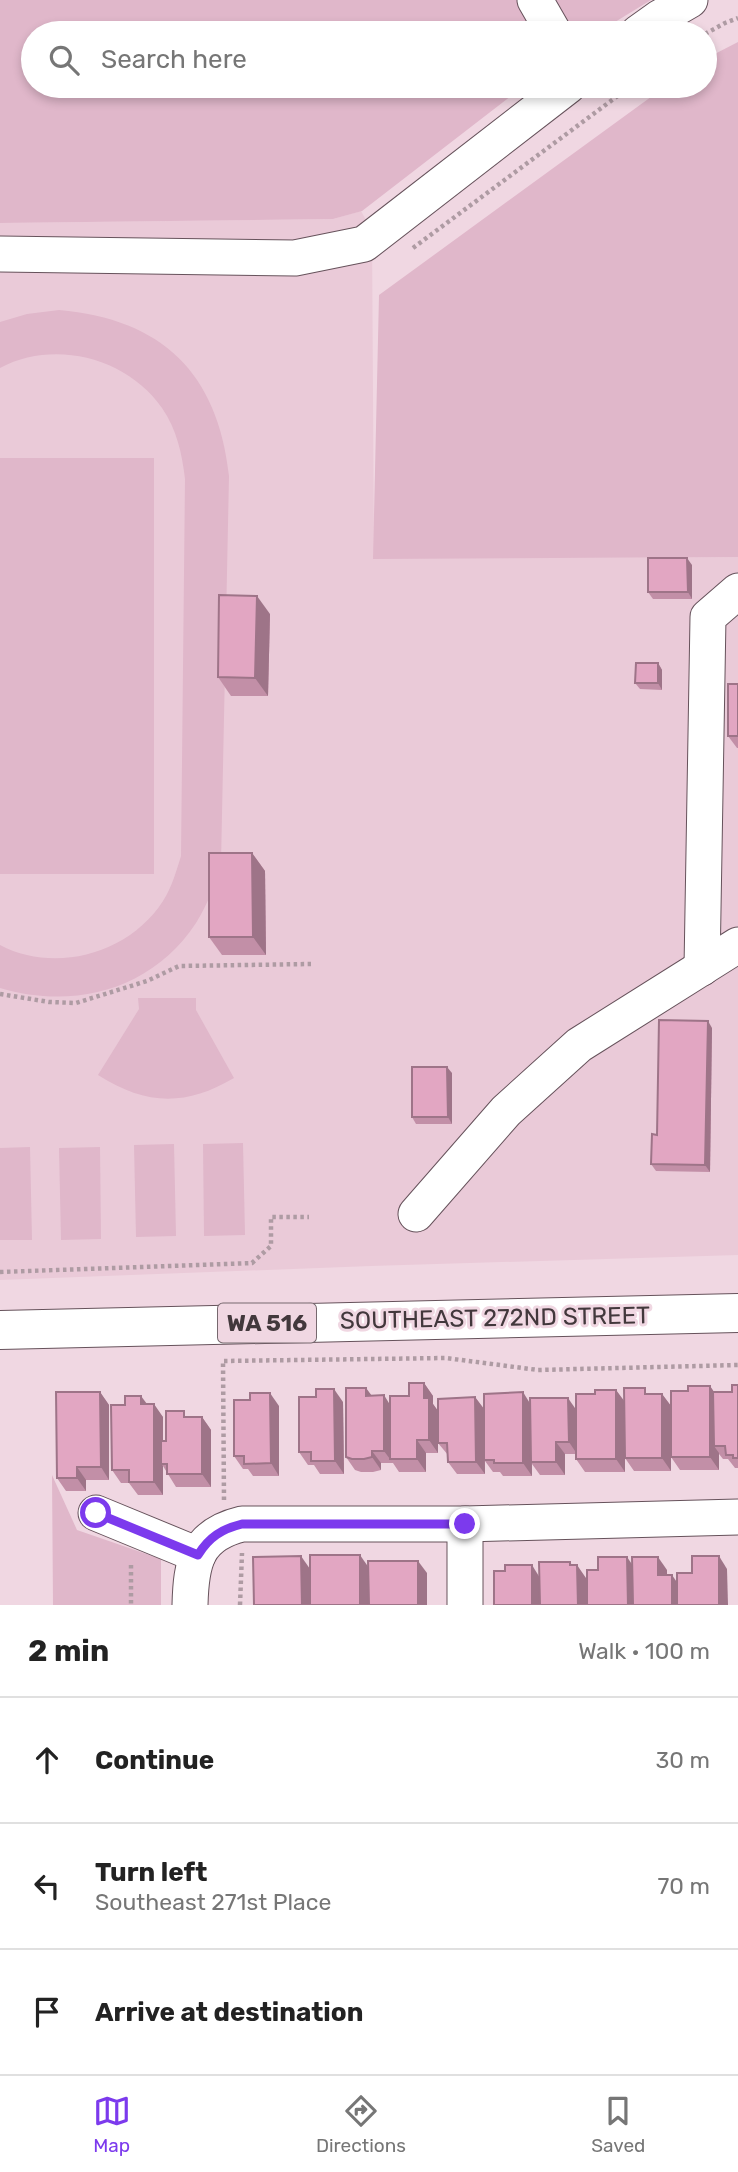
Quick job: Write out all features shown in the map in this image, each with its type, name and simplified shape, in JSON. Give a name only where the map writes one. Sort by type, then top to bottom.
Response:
[{"type":"main road","name":"SOUTHEAST 272ND STREET","points":[[0,1329],[738,1313]]},
{"type":"street","points":[[535,0],[547,21]]},
{"type":"street","points":[[655,21],[690,0]]},
{"type":"street","points":[[0,254],[295,258],[364,244],[553,98]]},
{"type":"street","points":[[702,968],[708,617],[738,591]]},
{"type":"street","points":[[416,1214],[506,1111],[579,1045],[738,945]]},
{"type":"street","points":[[96,1513],[198,1555]]},
{"type":"street","points":[[190,1605],[192,1566],[204,1546],[233,1526],[465,1524],[738,1517]]},
{"type":"street","points":[[465,1524],[465,1605]]},
{"type":"path","points":[[717,27],[738,18]]},
{"type":"path","points":[[0,994],[49,1002],[76,1003],[147,981],[179,966],[311,964]]},
{"type":"path","points":[[0,1272],[252,1263],[271,1246],[271,1217],[309,1217]]},
{"type":"path","points":[[240,1605],[223,1361],[446,1358],[538,1370],[738,1365]]},
{"type":"path","points":[[131,1565],[131,1605]]},
{"type":"shaded area","points":[[0,0],[651,0],[617,21],[21,21],[21,98],[508,98],[362,211],[333,219],[0,223]]},
{"type":"shaded area","points":[[738,42],[738,557],[373,559],[379,295],[650,98],[717,98],[717,53]]},
{"type":"shaded area","points":[[361,211],[372,231],[374,558],[738,557],[738,1255],[0,1280],[0,223],[333,219]]},
{"type":"shaded area","points":[[59,310],[95,315],[127,325],[155,339],[178,358],[198,381],[212,408],[223,440],[229,476],[221,863],[216,879],[196,923],[178,946],[157,965],[134,979],[109,989],[56,997],[0,988],[0,945],[21,954],[44,958],[67,958],[111,946],[131,934],[163,901],[181,856],[185,479],[172,425],[162,408],[130,377],[88,358],[66,355],[21,359],[0,368],[0,322],[27,314]]},
{"type":"shaded area","points":[[0,458],[154,458],[154,874],[0,874]]},
{"type":"shaded area","points":[[138,998],[196,998],[196,1010],[234,1078],[199,1094],[165,1099],[132,1092],[98,1075],[139,1009]]},
{"type":"shaded area","points":[[243,1143],[245,1235],[204,1236],[203,1144]]},
{"type":"shaded area","points":[[174,1144],[176,1236],[136,1237],[134,1145]]},
{"type":"shaded area","points":[[30,1147],[32,1240],[0,1240],[0,1148]]},
{"type":"shaded area","points":[[100,1147],[101,1239],[61,1240],[59,1148]]},
{"type":"shaded area","points":[[52,1475],[77,1530],[161,1559],[161,1605],[53,1605]]},
{"type":"building","points":[[648,558],[687,558],[688,592],[648,592]]},
{"type":"building","points":[[219,595],[257,596],[255,678],[218,677]]},
{"type":"building","points":[[636,663],[658,663],[658,683],[635,683]]},
{"type":"building","points":[[728,684],[738,684],[738,736],[728,736]]},
{"type":"building","points":[[209,853],[252,853],[253,937],[209,937]]},
{"type":"building","points":[[659,1020],[708,1021],[705,1165],[651,1164],[652,1134],[657,1135]]},
{"type":"building","points":[[412,1067],[447,1067],[448,1117],[412,1117]]},
{"type":"building","points":[[409,1383],[424,1383],[424,1398],[429,1398],[429,1440],[417,1440],[417,1459],[390,1459],[390,1396],[409,1396]]},
{"type":"building","points":[[732,1385],[738,1385],[738,1458],[726,1455],[725,1446],[714,1446],[713,1392],[732,1392]]},
{"type":"building","points":[[688,1386],[710,1386],[710,1457],[671,1457],[671,1391],[688,1391]]},
{"type":"building","points":[[346,1388],[366,1388],[366,1396],[384,1395],[384,1451],[372,1451],[372,1457],[346,1457]]},
{"type":"building","points":[[624,1388],[645,1388],[645,1394],[662,1394],[662,1458],[625,1458]]},
{"type":"building","points":[[316,1389],[334,1389],[335,1461],[311,1461],[311,1452],[299,1452],[299,1397],[316,1397]]},
{"type":"building","points":[[595,1390],[616,1390],[616,1459],[576,1459],[576,1394],[595,1394]]},
{"type":"building","points":[[56,1392],[100,1392],[101,1467],[77,1467],[77,1478],[57,1478]]},
{"type":"building","points":[[523,1392],[523,1463],[494,1463],[494,1460],[484,1460],[484,1394]]},
{"type":"building","points":[[250,1393],[270,1393],[271,1463],[244,1464],[244,1456],[234,1456],[234,1400],[250,1400]]},
{"type":"building","points":[[125,1396],[141,1396],[141,1404],[154,1404],[154,1482],[129,1482],[129,1470],[112,1470],[111,1405],[125,1405]]},
{"type":"building","points":[[475,1397],[476,1462],[448,1462],[447,1443],[438,1443],[438,1399]]},
{"type":"building","points":[[530,1398],[568,1398],[569,1442],[556,1442],[556,1462],[531,1462]]},
{"type":"building","points":[[166,1411],[184,1411],[184,1417],[202,1417],[202,1474],[167,1474],[167,1464],[161,1464],[161,1441],[166,1441]]},
{"type":"building","points":[[310,1555],[360,1555],[360,1605],[310,1605]]},
{"type":"building","points":[[301,1556],[302,1605],[254,1605],[253,1557]]},
{"type":"building","points":[[692,1556],[719,1556],[719,1605],[677,1605],[677,1573],[692,1573]]},
{"type":"building","points":[[598,1557],[627,1557],[628,1605],[587,1605],[587,1570],[598,1570]]},
{"type":"building","points":[[632,1557],[658,1557],[658,1575],[672,1575],[672,1605],[633,1605]]},
{"type":"building","points":[[368,1561],[418,1561],[418,1605],[369,1605]]},
{"type":"building","points":[[539,1562],[570,1562],[570,1565],[577,1565],[578,1605],[540,1605]]},
{"type":"building","points":[[505,1565],[532,1565],[532,1605],[494,1605],[494,1571],[505,1571]]},
{"type":"route","points":[[96,1513],[198,1555],[215,1535],[225,1528],[242,1524],[465,1524]]}]
